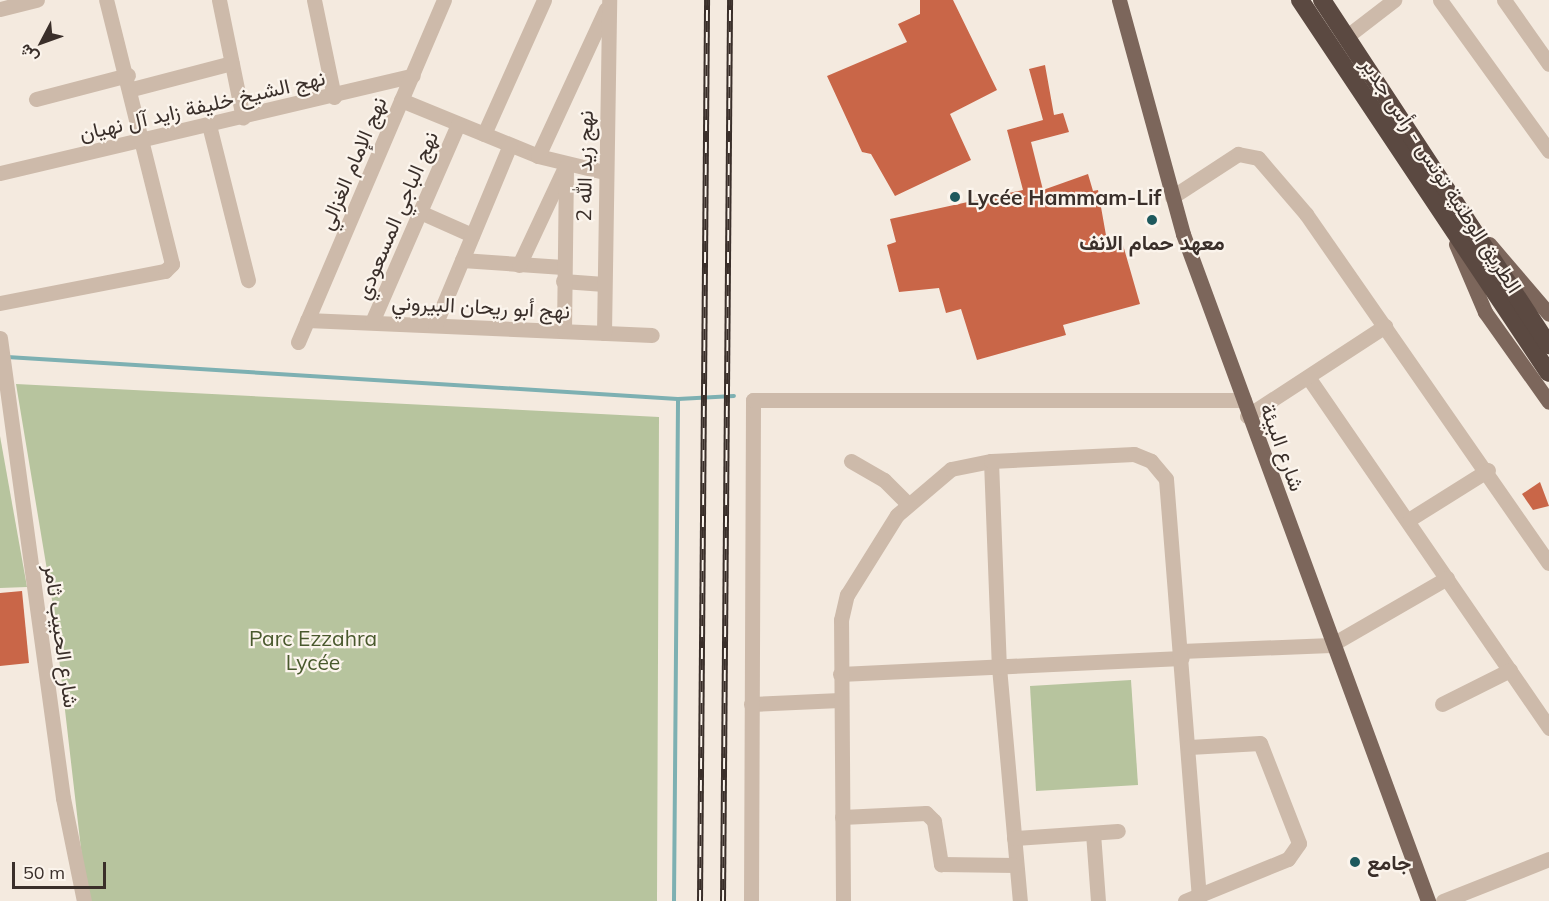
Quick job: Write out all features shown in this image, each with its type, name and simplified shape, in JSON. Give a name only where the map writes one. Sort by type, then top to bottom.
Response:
[{"type":"highway","name":"الطريق الوطنية تونس - رأس جدير","points":[[1300,0],[1453,218],[1549,345]]},
{"type":"highway","name":"الطريق الوطنية تونس - رأس جدير","points":[[1322,0],[1549,373]]},
{"type":"main road","name":"شارع البيئة","points":[[1119,0],[1172,197],[1331,645],[1428,901]]},
{"type":"main road","points":[[1453,218],[1529,285],[1549,314]]},
{"type":"main road","points":[[1453,218],[1485,312],[1549,402]]},
{"type":"street","points":[[0,9],[37,0]]},
{"type":"street","points":[[0,303],[165,271],[172,264],[130,82],[106,0]]},
{"type":"street","points":[[219,0],[243,118]]},
{"type":"street","points":[[314,0],[334,97]]},
{"type":"street","name":"نهج الإمام الغزالي","points":[[298,342],[444,0]]},
{"type":"street","points":[[484,134],[544,0]]},
{"type":"street","points":[[1346,38],[1394,0]]},
{"type":"street","points":[[1440,0],[1549,151]]},
{"type":"street","points":[[1504,0],[1549,64]]},
{"type":"street","points":[[538,156],[609,2]]},
{"type":"street","name":"نهج زيد الله 2","points":[[604,333],[604,172],[609,2]]},
{"type":"street","points":[[36,99],[232,63]]},
{"type":"street","name":"نهج الشيخ خليفة زايد آل نهيان","points":[[0,173],[334,97],[413,75]]},
{"type":"street","points":[[401,100],[566,166],[604,172]]},
{"type":"street","name":"نهج الباجي المسعودي","points":[[372,322],[458,124]]},
{"type":"street","points":[[209,125],[248,280]]},
{"type":"street","points":[[435,325],[510,144]]},
{"type":"street","points":[[1172,197],[1238,154],[1252,153],[1306,214],[1488,470],[1549,563]]},
{"type":"street","points":[[519,265],[566,166]]},
{"type":"street","points":[[564,331],[566,166]]},
{"type":"street","points":[[420,212],[472,235]]},
{"type":"street","points":[[462,260],[519,265],[604,284]]},
{"type":"street","name":"نهج أبو ريحان البيروني","points":[[307,320],[652,335]]},
{"type":"street","points":[[751,901],[755,399],[1246,408],[1308,377],[1385,326]]},
{"type":"street","name":"شارع الحبيب ثامر","points":[[0,338],[63,798],[84,901]]},
{"type":"street","points":[[1308,377],[1410,519],[1447,578],[1549,728]]},
{"type":"street","points":[[843,901],[840,674],[847,595],[908,504],[951,469],[992,461],[1134,454],[1159,468],[1166,479],[1182,655],[1189,747],[1192,898],[1288,859],[1299,838],[1260,743],[1189,747]]},
{"type":"street","points":[[851,461],[884,480],[908,504]]},
{"type":"street","points":[[992,461],[999,667],[1020,901]]},
{"type":"street","points":[[1410,519],[1488,470]]},
{"type":"street","points":[[840,674],[999,667],[1331,645],[1447,578]]},
{"type":"street","points":[[1442,704],[1510,670]]},
{"type":"street","points":[[751,704],[840,700]]},
{"type":"street","points":[[842,817],[926,813],[934,821],[940,864],[1015,864]]},
{"type":"street","points":[[1014,838],[1118,831]]},
{"type":"street","points":[[1093,833],[1098,901]]},
{"type":"street","points":[[1443,901],[1549,859]]},
{"type":"green space","name":"Parc Ezzahra Lycée","points":[[16,384],[659,417],[657,901],[87,901],[53,606]]},
{"type":"green space","points":[[0,436],[27,587],[0,588]]},
{"type":"green space","points":[[1131,680],[1138,785],[1036,791],[1030,686]]},
{"type":"building","points":[[920,0],[953,0],[997,90],[950,114],[971,160],[895,196],[871,154],[862,152],[827,76],[907,42],[898,24],[920,14]]},
{"type":"building","points":[[1045,65],[1054,115],[1063,113],[1069,132],[1031,142],[1043,190],[1088,174],[1093,191],[1098,190],[1107,241],[1121,238],[1140,304],[1063,325],[1066,335],[977,360],[961,309],[946,313],[939,288],[899,292],[887,245],[896,242],[890,219],[1023,190],[1007,130],[1043,120],[1029,69]]},
{"type":"building","points":[[1540,482],[1549,506],[1533,510],[1522,494]]},
{"type":"building","points":[[22,591],[29,663],[0,666],[0,593]]},
{"type":"waterway","points":[[7,357],[678,399],[734,396]]},
{"type":"waterway","points":[[674,901],[678,399]]},
{"type":"railway","points":[[700,901],[707,0]]},
{"type":"railway","points":[[723,901],[730,0]]},
{"type":"place","name":"Lycée Hammam-Lif","points":[[955,197]]},
{"type":"place","name":"معهد حمام الانف","points":[[1152,220]]},
{"type":"place","name":"جامع","points":[[1355,862]]}]
